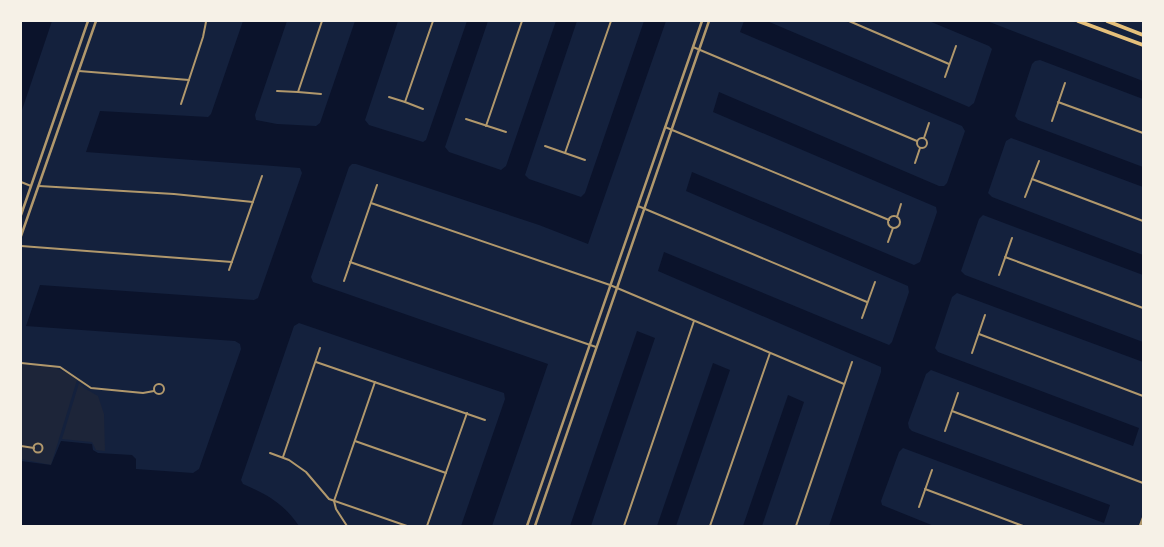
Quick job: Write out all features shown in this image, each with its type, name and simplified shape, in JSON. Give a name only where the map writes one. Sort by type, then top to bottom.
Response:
[{"type":"main road","points":[[1078,21],[1143,45]]},
{"type":"main road","points":[[1107,21],[1143,35]]},
{"type":"street","points":[[21,215],[88,21]]},
{"type":"street","points":[[21,236],[96,21]]},
{"type":"street","points":[[298,92],[322,21]]},
{"type":"street","points":[[405,102],[433,21]]},
{"type":"street","points":[[486,126],[522,21]]},
{"type":"street","points":[[565,153],[611,21]]},
{"type":"street","points":[[527,526],[702,21]]},
{"type":"street","points":[[535,526],[709,21]]},
{"type":"street","points":[[849,21],[949,64]]},
{"type":"street","points":[[180,104],[203,37],[205,22]]},
{"type":"street","points":[[944,77],[956,46]]},
{"type":"street","points":[[692,47],[917,141],[924,138],[929,123]]},
{"type":"street","points":[[72,69],[79,71],[189,80]]},
{"type":"street","points":[[1052,121],[1065,83]]},
{"type":"street","points":[[277,91],[321,94]]},
{"type":"street","points":[[389,97],[423,109]]},
{"type":"street","points":[[1058,102],[1143,133]]},
{"type":"street","points":[[466,119],[506,132]]},
{"type":"street","points":[[665,127],[889,220]]},
{"type":"street","points":[[920,148],[927,145],[924,138]]},
{"type":"street","points":[[915,163],[920,148],[917,141]]},
{"type":"street","points":[[545,146],[585,160]]},
{"type":"street","points":[[1025,198],[1039,160]]},
{"type":"street","points":[[229,270],[262,176]]},
{"type":"street","points":[[1032,179],[1143,221]]},
{"type":"street","points":[[21,182],[32,186],[174,194],[253,202]]},
{"type":"street","points":[[344,281],[377,185]]},
{"type":"street","points":[[371,203],[610,285],[844,384]]},
{"type":"street","points":[[893,228],[897,228],[900,223],[897,217],[901,204]]},
{"type":"street","points":[[638,206],[867,302]]},
{"type":"street","points":[[889,220],[893,216],[897,217]]},
{"type":"street","points":[[889,220],[889,225],[893,228]]},
{"type":"street","points":[[888,242],[893,228]]},
{"type":"street","points":[[999,276],[1012,238]]},
{"type":"street","points":[[21,246],[232,262]]},
{"type":"street","points":[[1005,257],[1143,308]]},
{"type":"street","points":[[350,262],[596,347]]},
{"type":"street","points":[[862,318],[875,282]]},
{"type":"street","points":[[972,354],[985,315]]},
{"type":"street","points":[[624,526],[694,321]]},
{"type":"street","points":[[979,334],[1143,396]]},
{"type":"street","points":[[283,458],[320,348]]},
{"type":"street","points":[[710,526],[770,353]]},
{"type":"street","points":[[316,362],[485,420]]},
{"type":"street","points":[[796,526],[852,362]]},
{"type":"street","points":[[21,363],[60,367],[91,388],[143,393],[154,391],[156,393],[162,393],[164,387],[158,384],[155,386],[154,391]]},
{"type":"street","points":[[347,526],[336,510],[334,501],[375,382]]},
{"type":"street","points":[[945,431],[958,392]]},
{"type":"street","points":[[952,411],[1143,483]]},
{"type":"street","points":[[428,526],[467,414]]},
{"type":"street","points":[[355,442],[446,473]]},
{"type":"street","points":[[21,446],[34,448],[34,451],[38,453],[43,447],[39,443],[35,445],[34,448]]},
{"type":"street","points":[[270,453],[283,458],[306,472],[327,496],[334,501],[407,526]]},
{"type":"street","points":[[919,507],[932,470]]},
{"type":"street","points":[[544,478],[550,481]]},
{"type":"street","points":[[925,489],[1023,526]]},
{"type":"street","points":[[1140,526],[1143,518]]},
{"type":"shaded area","points":[[21,21],[52,21],[21,113]]},
{"type":"shaded area","points":[[243,21],[287,21],[255,115],[256,120],[277,124],[316,126],[320,123],[355,21],[398,21],[365,120],[369,125],[423,142],[426,140],[467,21],[488,21],[445,147],[449,152],[501,170],[506,166],[556,21],[577,21],[525,175],[529,179],[581,197],[585,193],[644,21],[666,21],[588,244],[539,225],[356,164],[352,164],[349,167],[311,277],[313,282],[548,364],[492,526],[461,526],[505,399],[504,393],[299,323],[294,326],[241,480],[243,484],[274,500],[287,511],[299,526],[21,526],[21,461],[51,465],[61,441],[92,444],[93,450],[98,453],[132,455],[136,459],[136,469],[193,473],[199,469],[241,349],[240,344],[235,341],[26,326],[40,285],[254,300],[258,298],[302,173],[300,168],[86,152],[100,111],[208,117],[211,114]]},
{"type":"shaded area","points":[[744,21],[767,21],[969,107],[974,103],[992,49],[989,46],[929,21],[987,21],[1143,81],[1143,99],[1040,60],[1035,61],[1032,64],[1015,116],[1018,120],[1143,167],[1143,187],[1011,138],[1006,141],[988,193],[992,197],[1143,255],[1143,275],[983,215],[979,219],[961,271],[965,275],[1143,342],[1143,362],[957,293],[952,297],[935,348],[938,352],[1139,428],[1133,446],[931,370],[926,374],[908,423],[909,428],[912,431],[1110,505],[1104,523],[903,448],[899,452],[881,501],[882,505],[934,526],[829,526],[881,372],[881,367],[658,271],[664,252],[889,345],[892,342],[909,292],[908,286],[686,191],[692,172],[914,265],[920,262],[937,212],[936,207],[713,112],[719,92],[939,186],[944,186],[947,183],[965,131],[962,126],[740,32]]},
{"type":"shaded area","points":[[637,331],[655,338],[591,526],[570,526]]},
{"type":"shaded area","points":[[713,363],[730,370],[676,526],[657,526]]},
{"type":"shaded area","points":[[21,364],[57,369],[71,375],[77,380],[51,465],[21,459]]},
{"type":"shaded area","points":[[79,383],[84,388],[98,396],[104,414],[105,451],[96,450],[92,442],[62,439]]},
{"type":"shaded area","points":[[788,395],[804,402],[762,526],[743,526]]}]
